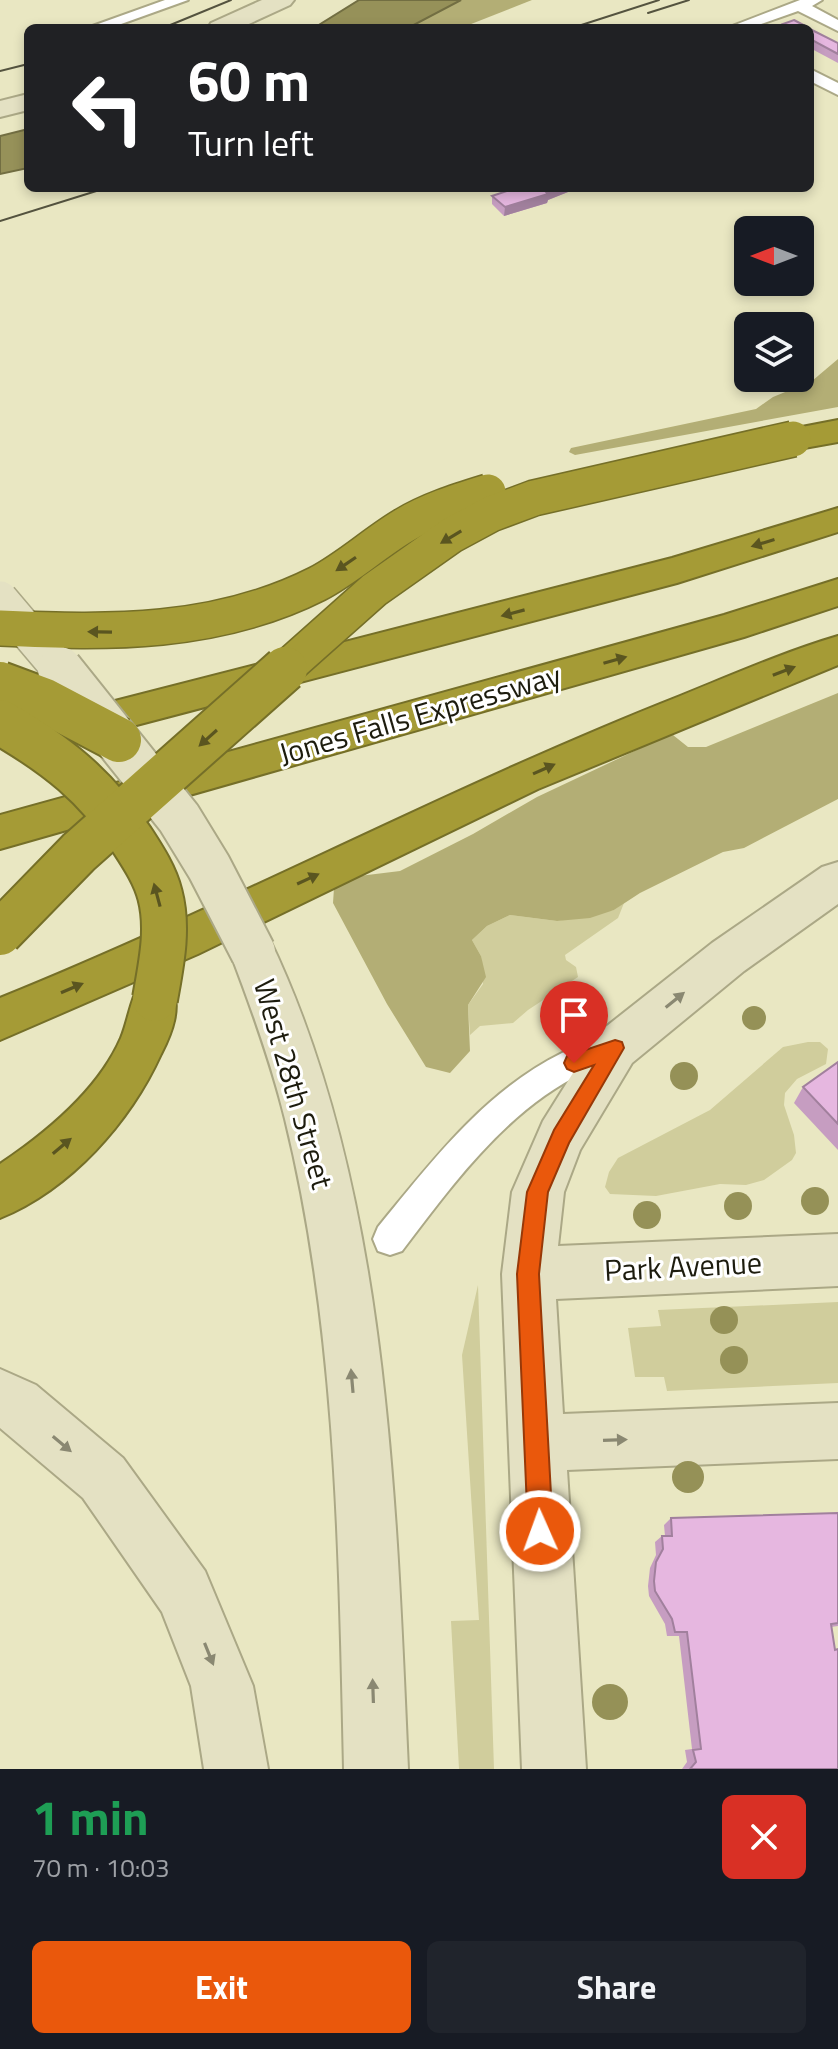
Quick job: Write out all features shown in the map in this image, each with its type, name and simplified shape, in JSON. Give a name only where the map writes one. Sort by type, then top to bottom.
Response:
[{"type":"highway","points":[[0,628],[134,633],[212,622],[276,602],[318,583],[402,527],[434,510],[475,496],[549,476],[838,431]]},
{"type":"highway","points":[[0,933],[79,852],[362,600],[452,535],[491,514],[534,498],[793,439]]},
{"type":"highway","points":[[0,746],[677,570],[838,520]]},
{"type":"highway","name":"Jones Falls Expressway","points":[[0,832],[702,636],[838,592]]},
{"type":"highway","points":[[0,1019],[120,967],[495,791],[646,725],[838,650]]},
{"type":"highway","points":[[0,684],[43,700],[119,740]]},
{"type":"highway","points":[[0,722],[54,755],[80,776],[123,828],[143,859],[160,895],[164,948],[155,999],[141,1047],[112,1096],[71,1139],[0,1193]]},
{"type":"main road","points":[[229,24],[282,0]]},
{"type":"main road","points":[[0,109],[24,103]]},
{"type":"main road","name":"West 28th Street","points":[[0,599],[119,740],[180,819],[217,881],[253,952],[287,1039],[315,1141],[341,1272],[370,1610],[376,1769]]},
{"type":"main road","points":[[554,1769],[528,1274],[538,1192],[561,1137],[615,1048],[728,957],[838,880]]},
{"type":"main road","name":"Park Avenue","points":[[528,1274],[838,1260]]},
{"type":"main road","points":[[0,1397],[16,1405],[103,1478],[184,1592],[222,1686],[236,1769]]},
{"type":"main road","points":[[537,1443],[838,1431]]},
{"type":"lane","points":[[107,24],[180,0]]},
{"type":"lane","points":[[747,24],[807,3],[838,26]]},
{"type":"lane","points":[[814,76],[838,90]]},
{"type":"lane","points":[[390,1239],[443,1173],[523,1093],[574,1063],[615,1048]]},
{"type":"shaded area","points":[[359,0],[461,0],[416,24],[320,24]]},
{"type":"shaded area","points":[[436,0],[532,0],[471,24],[396,24]]},
{"type":"shaded area","points":[[24,130],[24,169],[0,174],[0,136]]},
{"type":"shaded area","points":[[838,359],[838,407],[575,455],[569,452],[571,448],[756,409],[785,392],[814,392],[814,379]]},
{"type":"shaded area","points":[[838,693],[838,799],[744,848],[723,852],[640,893],[614,910],[590,918],[557,921],[510,915],[487,926],[472,940],[481,956],[486,977],[468,1005],[470,1051],[450,1073],[426,1067],[387,1004],[333,903],[334,888],[343,878],[400,871],[537,797],[660,739],[673,735],[688,747],[706,747]]},
{"type":"shaded area","points":[[624,903],[618,918],[565,955],[566,960],[576,967],[578,977],[513,1023],[480,1026],[470,1035],[468,1005],[483,984],[481,956],[472,940],[487,926],[510,915],[557,921],[614,910]]},
{"type":"shaded area","points":[[820,1042],[828,1049],[826,1064],[797,1079],[785,1093],[784,1105],[794,1135],[796,1153],[792,1160],[764,1180],[746,1185],[720,1184],[656,1196],[610,1194],[605,1187],[609,1172],[618,1158],[710,1110],[783,1047]]},
{"type":"shaded area","points":[[478,1285],[494,1769],[459,1769],[451,1621],[479,1620],[462,1355]]},
{"type":"shaded area","points":[[838,1302],[838,1383],[667,1391],[664,1377],[635,1377],[628,1328],[661,1326],[658,1310]]},
{"type":"building","points":[[814,31],[838,43],[838,54],[814,41]]},
{"type":"building","points":[[504,192],[548,194],[505,207],[492,196]]},
{"type":"building","points":[[838,1062],[838,1124],[803,1087]]},
{"type":"building","points":[[838,1513],[838,1623],[831,1624],[835,1650],[838,1649],[838,1769],[690,1769],[696,1762],[693,1750],[701,1749],[687,1632],[675,1632],[672,1619],[655,1591],[654,1581],[656,1562],[663,1549],[662,1536],[672,1536],[671,1518]]},
{"type":"tram line","points":[[173,24],[231,0]]},
{"type":"tram line","points":[[584,24],[659,0]]},
{"type":"tram line","points":[[648,13],[689,0]]},
{"type":"tram line","points":[[0,71],[24,65]]},
{"type":"tram line","points":[[0,221],[93,192]]},
{"type":"route","points":[[540,1531],[528,1274],[538,1192],[561,1137],[615,1048],[574,1063]]}]
